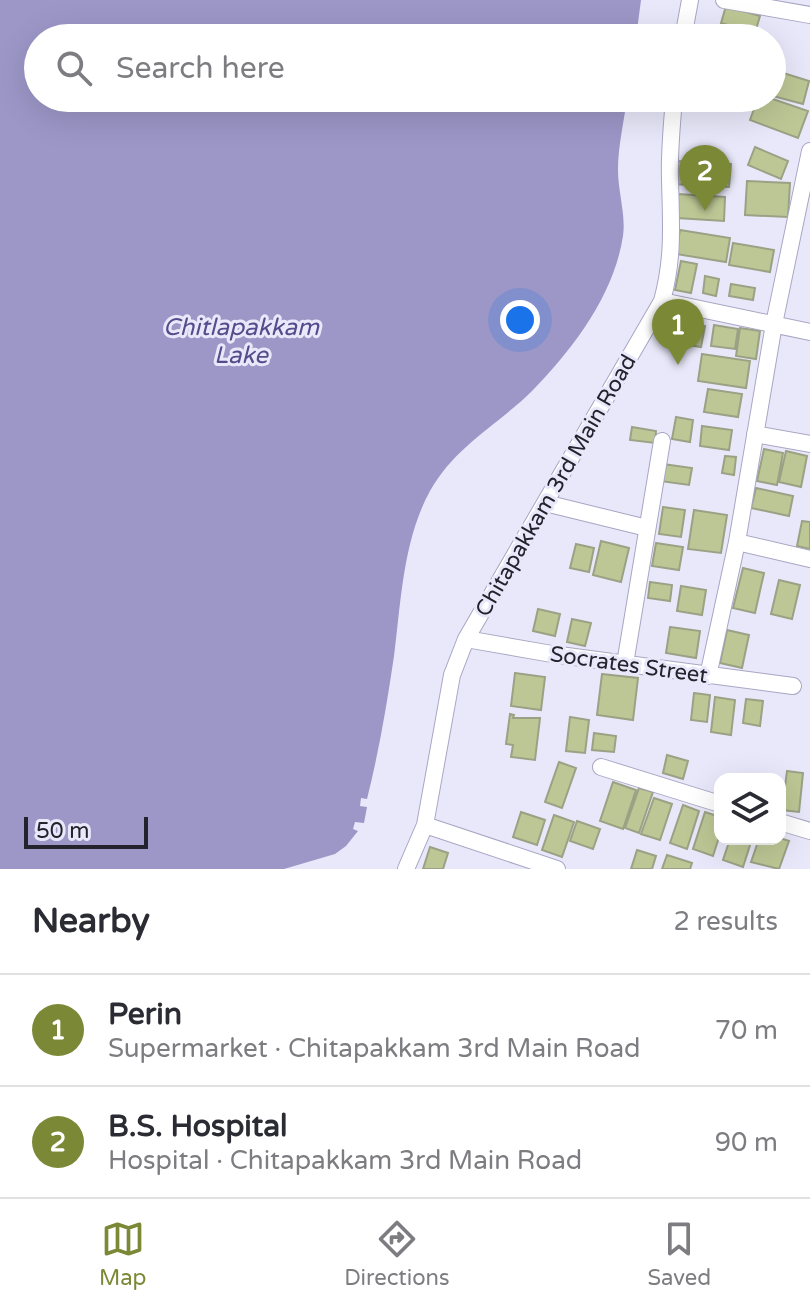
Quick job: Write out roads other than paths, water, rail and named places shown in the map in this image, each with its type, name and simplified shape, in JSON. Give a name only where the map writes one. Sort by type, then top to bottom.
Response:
[{"type":"street","points":[[686,24],[690,0]]},
{"type":"street","points":[[724,0],[810,15]]},
{"type":"street","name":"Chitapakkam 3rd Main Road","points":[[406,869],[425,825],[452,675],[466,639],[662,301],[670,273],[674,231],[670,179],[673,112]]},
{"type":"street","points":[[708,676],[737,542],[774,324],[810,151]]},
{"type":"street","points":[[662,301],[810,332]]},
{"type":"street","points":[[755,434],[810,444]]},
{"type":"street","points":[[625,664],[662,441]]},
{"type":"street","points":[[545,503],[647,528]]},
{"type":"street","points":[[737,542],[810,559]]},
{"type":"street","name":"Socrates Street","points":[[466,639],[793,686]]},
{"type":"street","points":[[601,767],[714,802]]},
{"type":"street","points":[[786,824],[810,831]]},
{"type":"street","points":[[425,825],[557,869]]},
{"type":"water","name":"Chitlapakkam Lake","points":[[0,0],[641,0],[638,24],[24,24],[24,112],[625,112],[618,170],[623,236],[611,279],[577,339],[533,390],[452,461],[440,475],[421,510],[401,593],[379,745],[367,799],[361,798],[360,806],[367,807],[364,823],[355,822],[353,829],[358,831],[346,846],[335,854],[284,869],[0,869]]},
{"type":"place","name":"B.S. Hospital","points":[[705,211]]},
{"type":"place","name":"Perin","points":[[678,365]]}]
